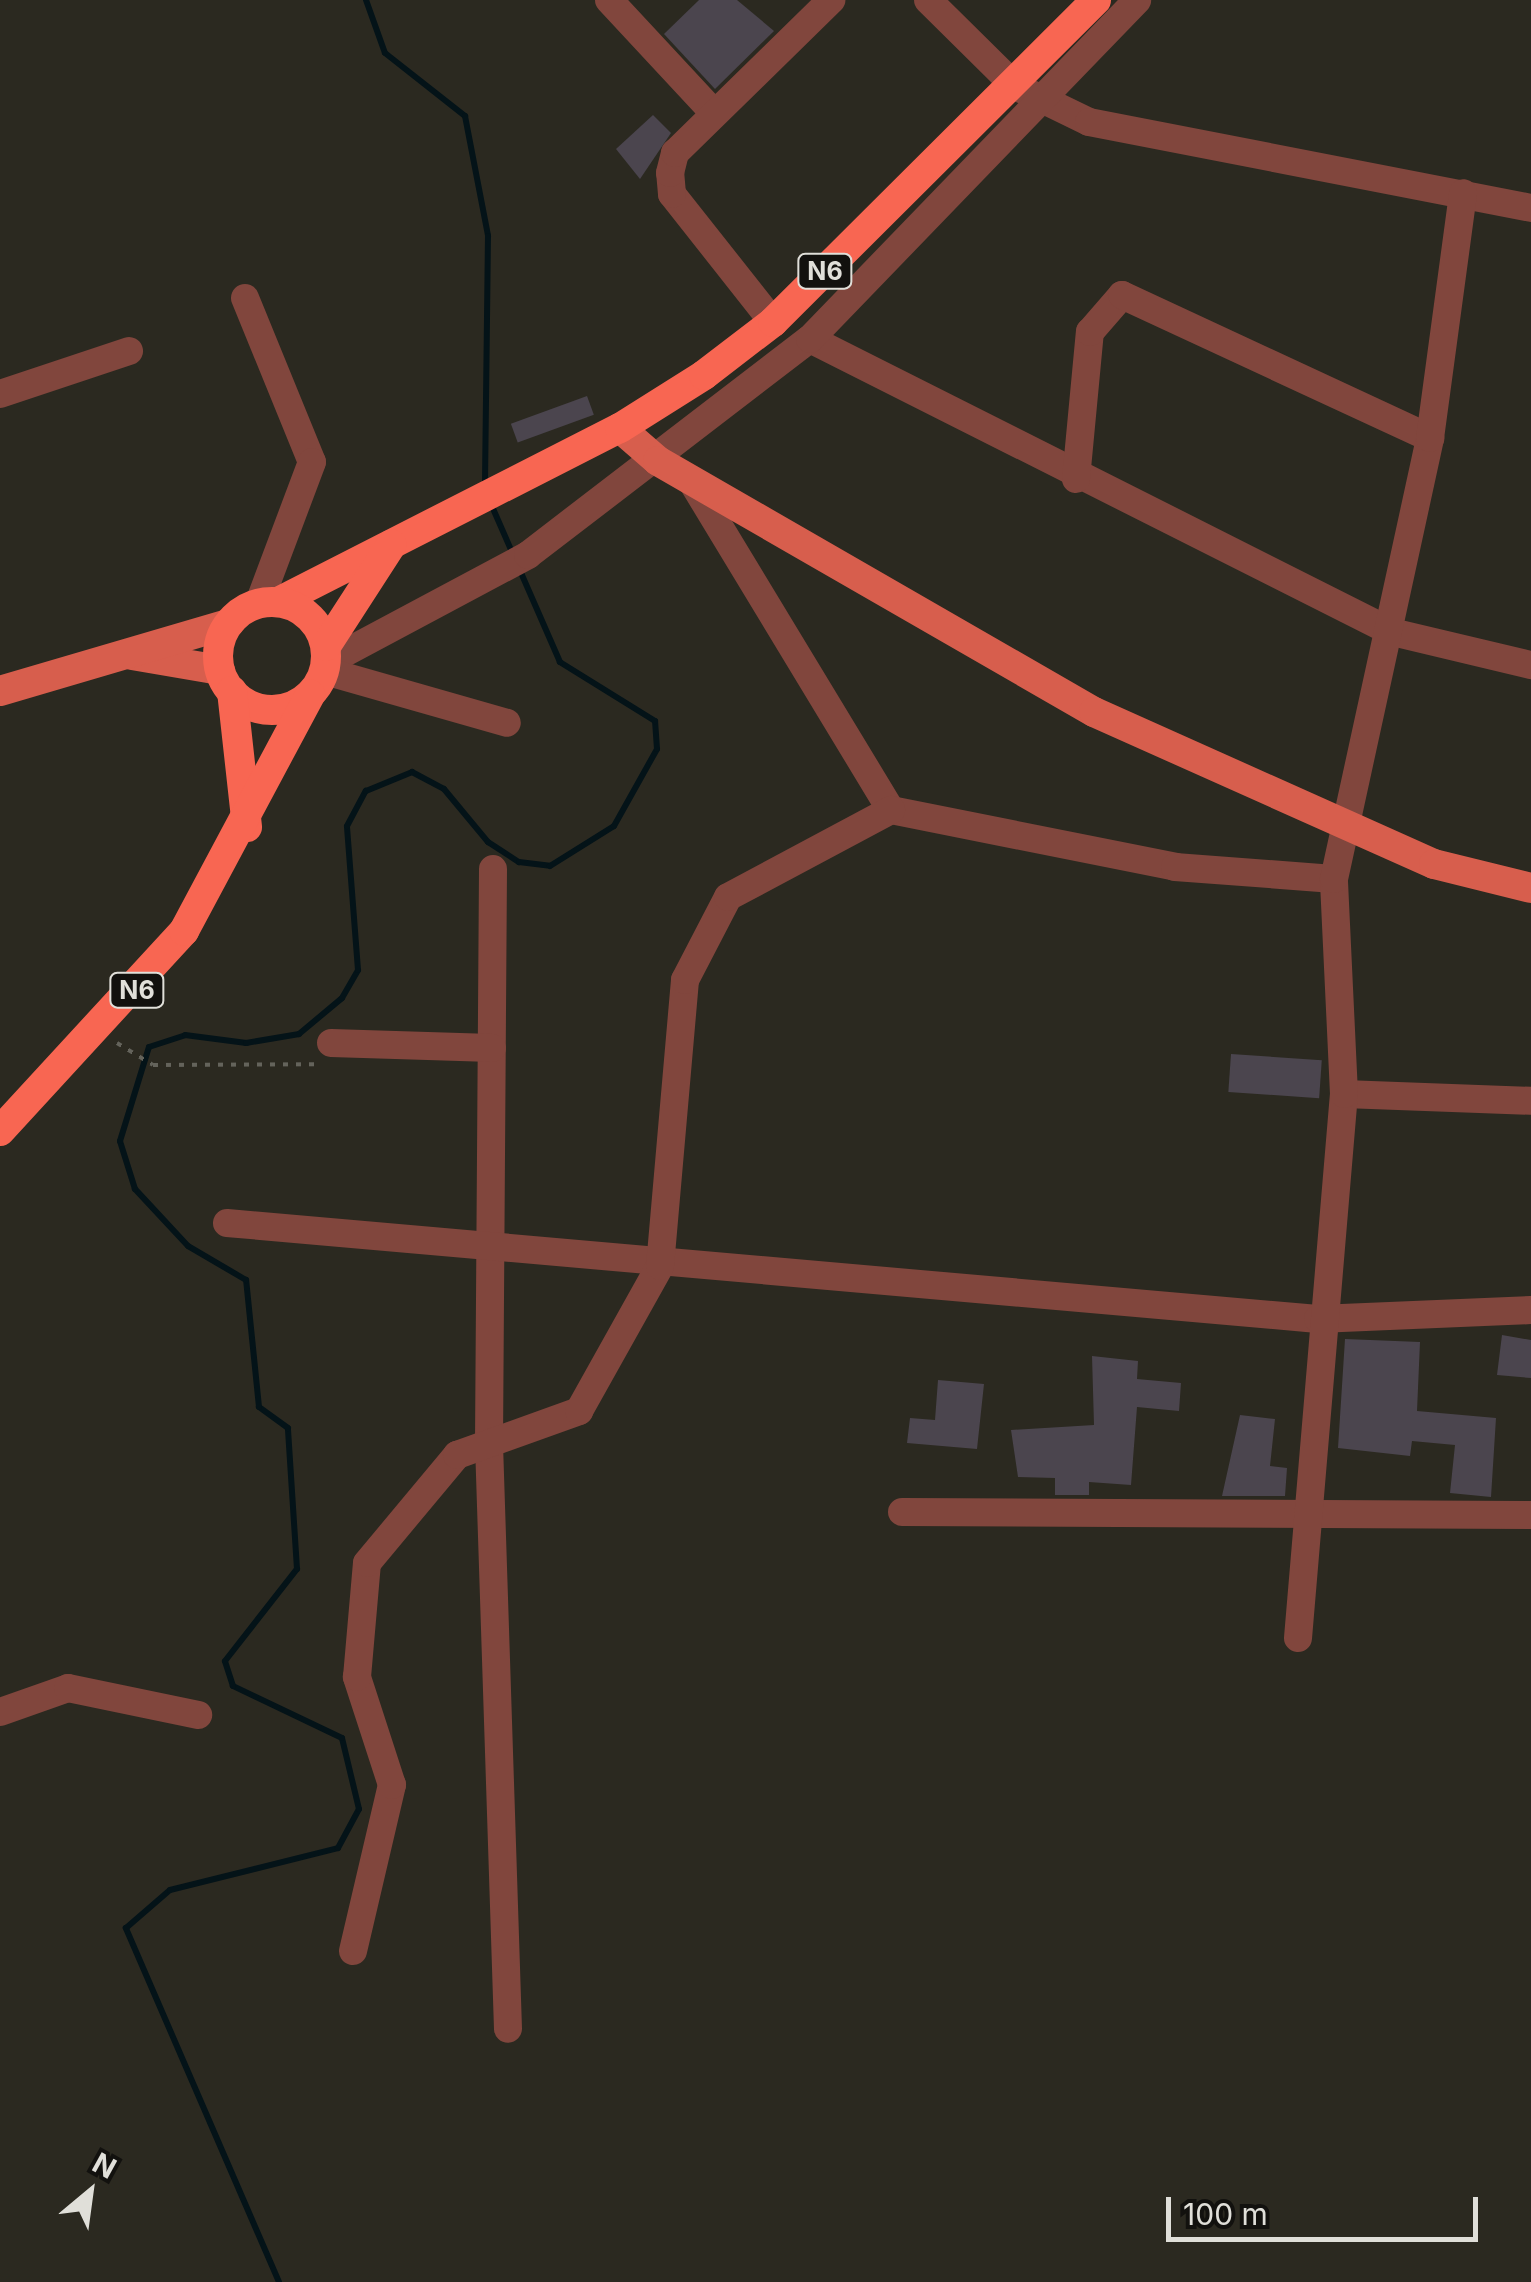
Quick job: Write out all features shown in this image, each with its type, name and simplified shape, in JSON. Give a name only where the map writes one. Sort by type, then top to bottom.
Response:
[{"type":"highway","name":"N6","points":[[228,624],[620,428],[773,322],[1028,93],[1096,0]]},
{"type":"highway","name":"N6","points":[[0,1131],[142,984],[247,827],[322,669],[392,542]]},
{"type":"highway","points":[[226,681],[276,710],[322,669],[310,616],[269,603]]},
{"type":"highway","points":[[228,624],[226,681],[247,827]]},
{"type":"main road","points":[[620,428],[658,461],[1094,712],[1434,864],[1531,888]]},
{"type":"main road","points":[[0,691],[228,624]]},
{"type":"main road","points":[[129,654],[226,681]]},
{"type":"street","points":[[609,0],[714,112]]},
{"type":"street","points":[[773,322],[672,194],[675,153],[831,0]]},
{"type":"street","points":[[928,0],[1028,93],[1089,122],[1531,208]]},
{"type":"street","points":[[322,669],[528,554],[658,461],[810,339],[1028,93],[1136,0]]},
{"type":"street","points":[[1298,1638],[1318,1319],[1344,1094],[1334,878],[1352,829],[1430,438],[1463,193]]},
{"type":"street","points":[[1076,479],[1090,332],[1122,295],[1430,438]]},
{"type":"street","points":[[245,298],[312,462],[269,603]]},
{"type":"street","points":[[810,339],[1076,479],[1392,632],[1531,664]]},
{"type":"street","points":[[0,394],[129,351]]},
{"type":"street","points":[[691,480],[891,810]]},
{"type":"street","points":[[322,669],[508,723]]},
{"type":"street","points":[[352,1951],[392,1785],[357,1677],[367,1564],[458,1455],[579,1412],[660,1266],[685,980],[728,896],[891,810],[1175,867],[1334,878]]},
{"type":"street","points":[[493,869],[489,1444],[508,2030]]},
{"type":"street","points":[[332,1043],[492,1048]]},
{"type":"street","points":[[1344,1094],[1531,1101]]},
{"type":"street","points":[[227,1223],[660,1266],[1318,1319],[1531,1310]]},
{"type":"street","points":[[902,1512],[1306,1510],[1531,1514]]},
{"type":"street","points":[[4,1718],[68,1688],[198,1716]]},
{"type":"path","points":[[133,1056],[153,1065],[287,1068],[324,1063],[332,1043]]},
{"type":"building","points":[[699,0],[737,0],[774,31],[715,89],[664,34]]},
{"type":"building","points":[[653,115],[671,133],[640,179],[616,149]]},
{"type":"building","points":[[587,396],[594,415],[518,442],[511,424]]},
{"type":"building","points":[[1231,1054],[1322,1060],[1319,1098],[1228,1092]]},
{"type":"building","points":[[1502,1335],[1531,1340],[1531,1378],[1497,1375]]},
{"type":"building","points":[[1345,1339],[1420,1342],[1417,1411],[1496,1418],[1491,1497],[1450,1493],[1455,1445],[1412,1441],[1410,1456],[1338,1448]]},
{"type":"building","points":[[1092,1356],[1138,1361],[1137,1379],[1181,1383],[1179,1411],[1137,1407],[1131,1485],[1089,1482],[1089,1495],[1055,1495],[1055,1478],[1018,1477],[1011,1430],[1094,1425]]},
{"type":"building","points":[[938,1380],[984,1384],[977,1449],[907,1443],[910,1418],[935,1420]]},
{"type":"building","points":[[1240,1415],[1275,1419],[1270,1466],[1287,1468],[1285,1496],[1222,1496]]},
{"type":"waterway","points":[[366,0],[385,53],[465,116],[488,236],[485,488]]},
{"type":"waterway","points":[[491,504],[512,552]]},
{"type":"waterway","points":[[279,2282],[126,1928],[170,1890],[338,1848],[359,1809],[342,1738],[233,1686],[225,1661],[297,1569],[288,1428],[259,1407],[246,1280],[188,1246],[135,1189],[120,1141],[149,1047],[185,1035],[246,1043],[299,1034],[342,998],[358,970],[347,826],[366,791],[412,772],[444,789],[488,842],[519,862],[550,866],[614,826],[657,749],[655,721],[560,662],[519,568]]}]
